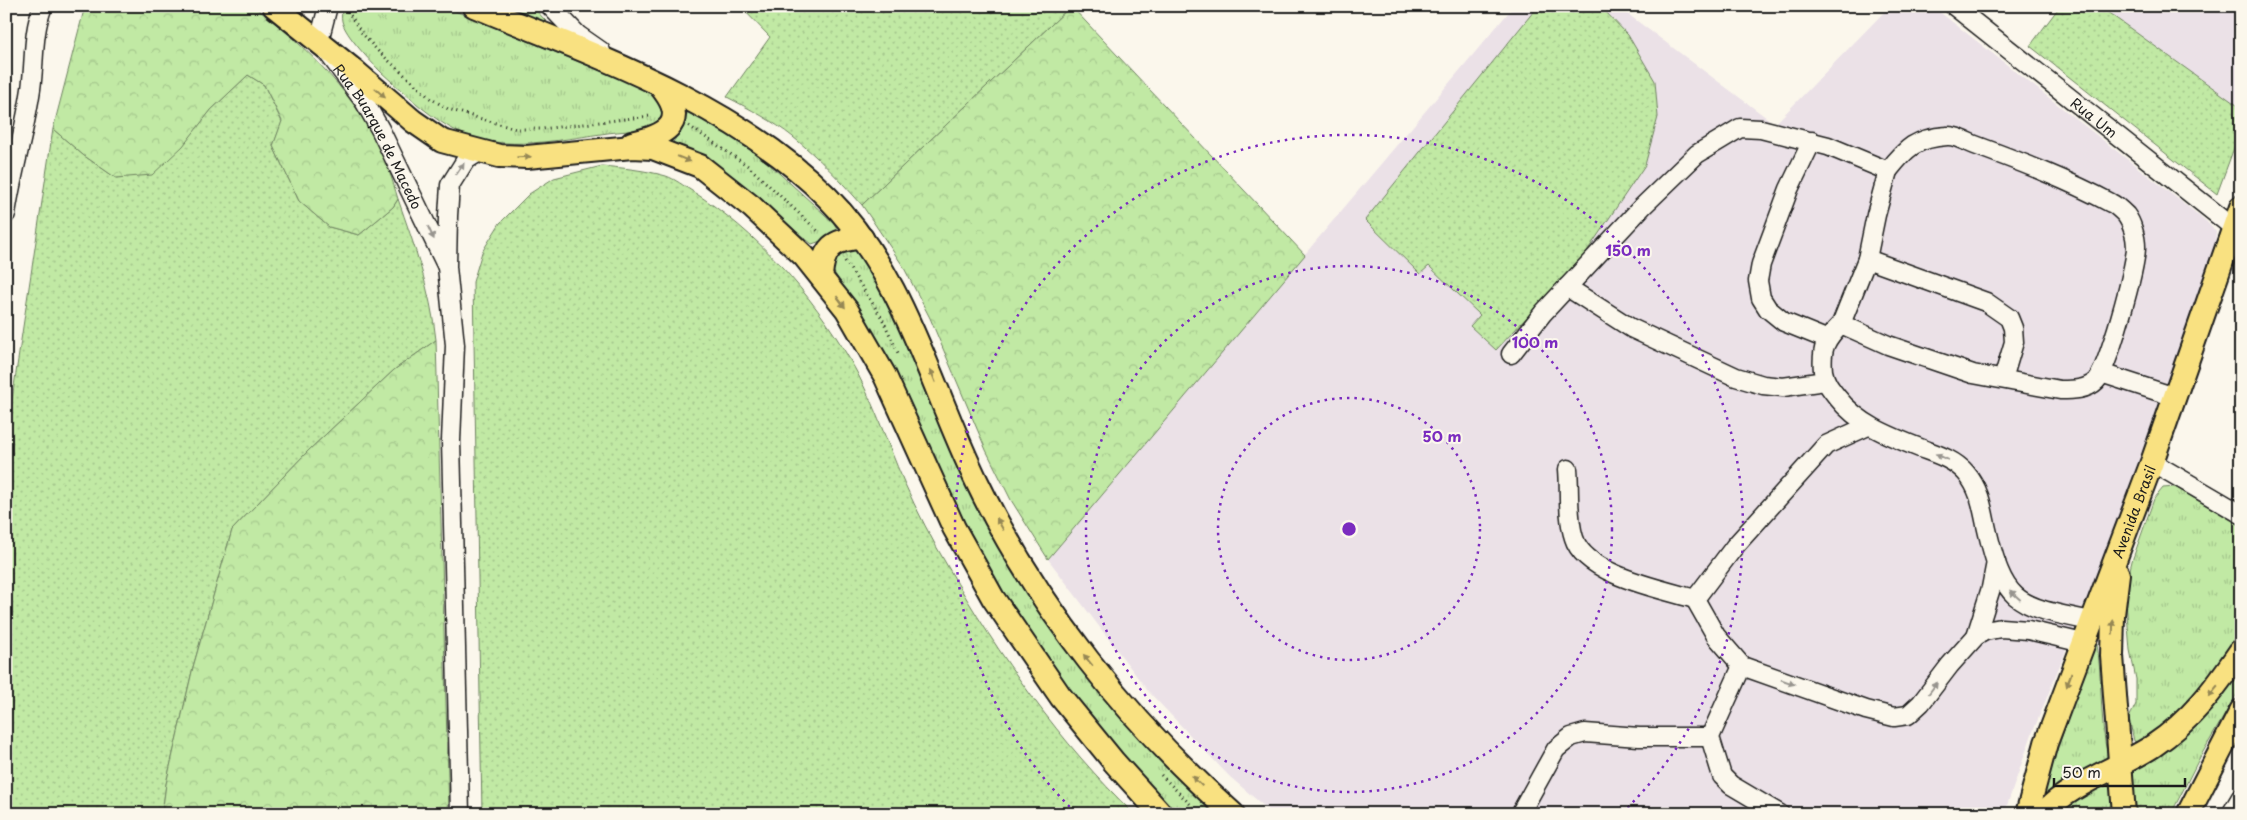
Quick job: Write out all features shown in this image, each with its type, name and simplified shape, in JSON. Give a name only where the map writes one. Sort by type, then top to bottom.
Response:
[{"type":"main road","points":[[274,6],[413,121],[442,140],[498,156],[527,157],[607,149],[653,148],[700,166],[752,207],[821,276],[847,310],[884,376],[954,528],[1008,621],[1087,730],[1162,814]]},
{"type":"main road","points":[[474,6],[630,72],[697,104],[767,144],[827,197],[862,238],[884,273],[916,338],[977,482],[1022,563],[1078,648],[1141,726],[1233,814]]},
{"type":"main road","points":[[607,149],[661,134],[673,120],[675,109],[672,101],[661,87]]},
{"type":"main road","name":"Avenida Brasil","points":[[2027,814],[2046,743],[2152,462],[2237,218]]},
{"type":"main road","points":[[821,276],[823,258],[833,245],[848,238],[862,238]]},
{"type":"main road","points":[[2124,536],[2113,615],[2112,656],[2124,814]]},
{"type":"main road","points":[[2042,814],[2073,788],[2153,746],[2184,721],[2215,690],[2241,650]]},
{"type":"main road","points":[[2188,814],[2241,711]]},
{"type":"street","points":[[6,214],[12,171],[31,90],[38,20],[43,6]]},
{"type":"street","points":[[318,41],[328,6]]},
{"type":"street","points":[[550,6],[578,35],[630,72]]},
{"type":"street","name":"Rua Um","points":[[1954,6],[2237,218]]},
{"type":"street","name":"Rua Buarque de Macedo","points":[[318,41],[364,101],[380,129],[446,267]]},
{"type":"street","points":[[1511,354],[1543,313],[1642,207],[1697,154],[1740,128],[1761,129],[1812,142],[1888,172]]},
{"type":"street","points":[[1841,324],[1888,345],[1973,374],[2060,390],[2074,390],[2090,386],[2101,373],[2134,268],[2136,246],[2127,216],[2114,204],[2017,160],[1949,135],[1920,140],[1904,151],[1888,172],[1867,258],[1841,324],[1826,339],[1822,358],[1825,381],[1842,404],[1868,426],[1945,457],[1965,473],[1978,491],[1996,560],[2006,587],[2024,603],[2058,614],[2091,621]]},
{"type":"street","points":[[1812,142],[1789,189],[1761,264],[1758,281],[1761,298],[1768,309],[1784,322],[1826,339]]},
{"type":"street","points":[[460,814],[452,441],[455,345],[446,267],[450,185],[465,161],[479,152]]},
{"type":"street","points":[[1867,258],[1986,302],[2005,314],[2013,328],[2014,342],[2004,379]]},
{"type":"street","points":[[1567,288],[1631,328],[1736,377],[1763,385],[1784,387],[1825,381]]},
{"type":"street","points":[[2101,373],[2175,397]]},
{"type":"street","points":[[1695,599],[1735,546],[1826,444],[1868,426]]},
{"type":"street","points":[[2152,462],[2241,514]]},
{"type":"street","points":[[1568,469],[1572,528],[1574,540],[1581,551],[1606,570],[1626,579],[1695,599],[1716,636],[1742,666],[1866,710],[1894,717],[1908,715],[1921,703],[1950,665],[1976,636],[1985,631],[2012,628],[2083,643]]},
{"type":"street","points":[[1976,636],[1991,588],[1996,560]]},
{"type":"street","points":[[1742,666],[1710,737],[1722,776],[1731,785],[1780,814]]},
{"type":"street","points":[[1520,814],[1556,749],[1572,737],[1585,733],[1639,737],[1710,737]]},
{"type":"street","points":[[2232,814],[2241,797]]},
{"type":"path","points":[[345,6],[361,32],[378,51],[430,98],[448,109],[516,129],[542,129],[640,116],[662,116],[699,131],[748,166],[840,251],[882,318],[901,358]]},
{"type":"path","points":[[1158,772],[1200,814]]},
{"type":"shaded area","points":[[1514,6],[1617,6],[1775,124],[1890,6],[1932,6],[2206,221],[2216,232],[2215,246],[2131,482],[2092,586],[2032,734],[2004,814],[1273,814],[1229,776],[1148,691],[1048,559]]},
{"type":"shaded area","points":[[2060,6],[2241,6],[2241,129],[2217,194],[2030,46]]},
{"type":"green space","points":[[85,6],[253,6],[289,35],[322,67],[338,84],[365,121],[377,141],[391,177],[398,199],[393,207],[359,235],[329,227],[299,201],[273,146],[282,121],[264,85],[248,75],[211,110],[183,146],[152,175],[116,178],[83,155],[53,129]]},
{"type":"green space","points":[[342,6],[443,6],[647,90],[658,97],[666,110],[663,121],[648,128],[543,142],[504,143],[466,135],[431,115],[377,68],[344,27]]},
{"type":"green space","points":[[494,6],[532,6],[557,33]]},
{"type":"green space","points":[[740,6],[1071,6],[862,205],[829,170],[793,137],[769,120],[727,97],[770,37]]},
{"type":"green space","points":[[1071,6],[1305,255],[1048,559],[1011,500],[986,450],[930,318],[903,266],[862,205]]},
{"type":"green space","points":[[1538,6],[1599,6],[1603,9],[1628,35],[1655,81],[1658,117],[1645,165],[1581,260],[1496,350],[1470,326],[1480,315],[1429,266],[1420,274],[1365,220]]},
{"type":"green space","points":[[2060,6],[2099,6],[2241,108],[2241,129],[2217,194],[2030,46]]},
{"type":"green space","points":[[248,75],[264,85],[282,122],[273,146],[299,201],[329,227],[359,235],[393,207],[398,199],[426,286],[436,340],[394,370],[308,451],[232,530],[193,667],[166,784],[162,814],[6,814],[6,439],[53,129],[83,155],[116,178],[183,145],[211,110]]},
{"type":"green space","points":[[688,110],[718,127],[759,155],[834,223],[838,231],[830,238],[812,244],[732,177],[694,158],[677,147],[673,142],[683,128]]},
{"type":"green space","points":[[602,166],[650,172],[673,179],[716,207],[739,225],[800,287],[818,310],[849,358],[872,404],[919,515],[988,633],[1056,728],[1107,787],[1134,814],[482,814],[473,282],[482,252],[500,223],[529,194],[554,178]]},
{"type":"green space","points":[[855,248],[890,303],[982,507],[1221,814],[1176,814],[1087,713],[1046,662],[974,547],[889,359],[830,266],[837,252]]},
{"type":"green space","points":[[436,340],[449,814],[162,814],[166,784],[193,667],[232,530],[308,451],[394,370]]},
{"type":"green space","points":[[2175,487],[2241,526],[2241,631],[2188,708],[2142,743],[2134,741],[2129,718],[2136,704],[2136,679],[2130,650],[2125,590],[2132,561],[2154,499],[2163,488]]},
{"type":"green space","points":[[2096,638],[2100,668],[2103,728],[2108,758],[2064,779],[2043,800],[2055,756]]},
{"type":"green space","points":[[2241,666],[2241,687],[2200,757],[2171,814],[2132,814],[2133,768],[2193,728],[2214,706]]},
{"type":"green space","points":[[2114,775],[2116,814],[2056,814]]}]
